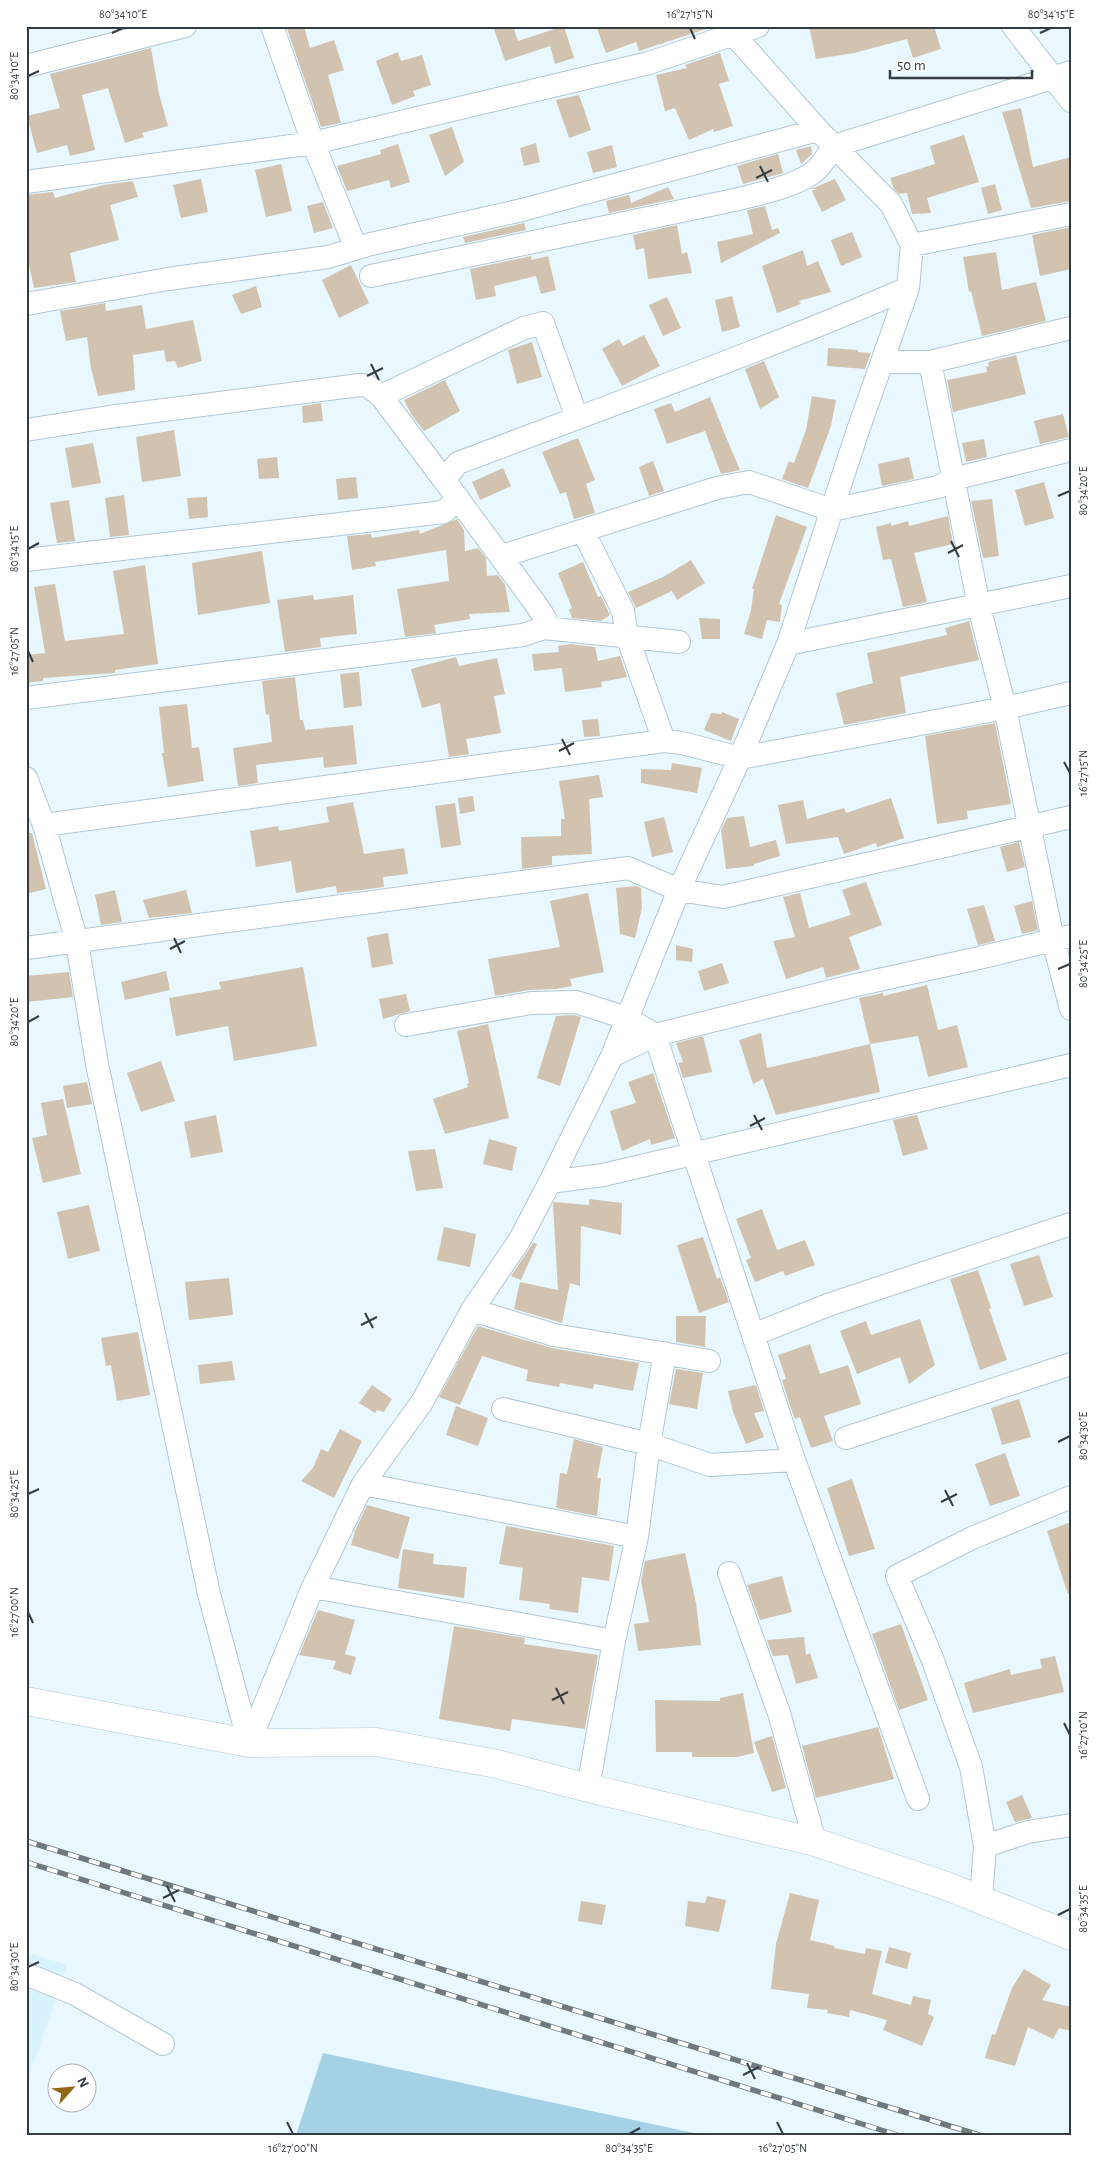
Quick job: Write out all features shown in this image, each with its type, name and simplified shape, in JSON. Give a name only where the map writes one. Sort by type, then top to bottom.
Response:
[{"type":"main road","points":[[26,1701],[249,1743],[376,1742],[497,1764],[588,1788],[815,1842],[944,1885],[1071,1936]]},
{"type":"street","points":[[26,66],[185,26]]},
{"type":"street","points":[[272,26],[313,143],[356,248]]},
{"type":"street","points":[[26,182],[313,143],[648,63],[729,31],[758,26]]},
{"type":"street","points":[[1013,26],[1061,74],[1071,101]]},
{"type":"street","points":[[249,1743],[314,1587],[363,1484],[422,1402],[472,1310],[519,1241],[612,1056],[679,890],[740,758],[788,644],[908,288],[912,246],[891,204],[818,130],[729,31]]},
{"type":"street","points":[[371,276],[755,194],[803,179],[816,170],[834,146],[1061,74]]},
{"type":"street","points":[[26,304],[168,279],[328,258],[356,248],[522,210],[818,130]]},
{"type":"street","points":[[912,246],[1071,214]]},
{"type":"street","points":[[444,480],[458,463],[754,352],[908,288]]},
{"type":"street","points":[[382,396],[524,328],[543,324],[577,418]]},
{"type":"street","points":[[882,362],[930,362],[1071,328]]},
{"type":"street","points":[[930,362],[978,606],[1005,708],[1029,827],[1062,938],[1071,1009]]},
{"type":"street","points":[[26,430],[109,417],[360,385],[368,386],[382,396],[502,556],[545,618],[544,628]]},
{"type":"street","points":[[502,556],[717,488],[749,482],[832,510],[938,487],[953,479],[1071,450]]},
{"type":"street","points":[[26,560],[444,512],[458,498]]},
{"type":"street","points":[[583,531],[623,611],[627,636],[664,741]]},
{"type":"street","points":[[788,644],[1071,586]]},
{"type":"street","points":[[26,698],[523,634],[544,628],[679,642]]},
{"type":"street","points":[[44,826],[664,741],[740,758],[1005,708],[1071,693]]},
{"type":"street","points":[[26,778],[44,826],[77,942],[97,1064],[209,1594],[249,1743]]},
{"type":"street","points":[[26,948],[628,868],[679,890],[724,898],[1071,817]]},
{"type":"street","points":[[612,1056],[655,1035],[856,985],[1062,938]]},
{"type":"street","points":[[406,1025],[531,1003],[576,1002],[627,1018],[655,1035],[794,1460],[918,1799]]},
{"type":"street","points":[[550,1182],[603,1174],[1071,1065]]},
{"type":"street","points":[[753,1335],[828,1305],[1071,1224]]},
{"type":"street","points":[[472,1310],[554,1335],[709,1361]]},
{"type":"street","points":[[588,1788],[614,1641],[637,1537],[649,1444],[665,1353]]},
{"type":"street","points":[[846,1438],[1071,1364]]},
{"type":"street","points":[[503,1409],[649,1444],[710,1465],[794,1460]]},
{"type":"street","points":[[363,1484],[637,1537]]},
{"type":"street","points":[[981,1899],[986,1846],[971,1767],[932,1658],[897,1576],[972,1538],[1071,1497]]},
{"type":"street","points":[[729,1573],[779,1713],[815,1842]]},
{"type":"street","points":[[314,1587],[614,1641]]},
{"type":"street","points":[[986,1846],[1028,1832],[1071,1825]]},
{"type":"street","points":[[26,1974],[75,1994],[163,2044]]},
{"type":"shaded area","points":[[26,1952],[67,1965],[26,2085]]},
{"type":"shaded area","points":[[323,2053],[703,2135],[296,2135]]},
{"type":"building","points":[[286,26],[304,26],[310,48],[334,40],[344,70],[328,75],[341,123],[321,127]]},
{"type":"building","points":[[493,26],[513,26],[518,41],[564,26],[574,58],[555,64],[550,46],[505,61]]},
{"type":"building","points":[[596,26],[705,26],[706,29],[639,51],[636,42],[606,53]]},
{"type":"building","points":[[809,26],[934,26],[941,49],[913,58],[907,39],[854,53],[816,59]]},
{"type":"building","points":[[151,48],[159,94],[168,126],[142,133],[144,137],[125,143],[108,88],[82,95],[95,150],[70,156],[67,145],[37,153],[27,116],[60,108],[50,74]]},
{"type":"building","points":[[398,52],[401,61],[422,55],[431,85],[413,91],[415,96],[392,105],[376,61]]},
{"type":"building","points":[[720,53],[729,81],[719,84],[733,126],[714,132],[713,129],[689,140],[675,108],[665,111],[656,75],[687,68],[685,65]]},
{"type":"building","points":[[579,95],[591,130],[569,138],[556,100]]},
{"type":"building","points":[[1021,108],[1033,167],[1071,157],[1071,201],[1031,208],[1002,112]]},
{"type":"building","points":[[452,127],[464,162],[445,176],[429,135]]},
{"type":"building","points":[[964,135],[979,182],[927,198],[931,213],[912,214],[907,193],[899,194],[894,189],[890,178],[935,164],[930,146]]},
{"type":"building","points":[[536,143],[540,162],[524,166],[520,148]]},
{"type":"building","points":[[398,144],[410,182],[391,188],[389,180],[347,191],[337,166],[381,154],[380,150]]},
{"type":"building","points":[[612,145],[617,167],[593,173],[587,152]]},
{"type":"building","points":[[811,146],[812,154],[801,164],[796,150]]},
{"type":"building","points":[[778,154],[783,173],[743,184],[737,166]]},
{"type":"building","points":[[281,164],[292,211],[266,217],[255,170]]},
{"type":"building","points":[[201,179],[208,212],[181,218],[173,185]]},
{"type":"building","points":[[835,179],[846,200],[822,212],[812,191],[817,189],[811,189]]},
{"type":"building","points":[[133,181],[138,197],[110,205],[119,240],[70,253],[76,282],[34,288],[26,252],[26,195],[53,192],[55,198],[103,185]]},
{"type":"building","points":[[995,184],[1002,210],[988,214],[981,188]]},
{"type":"building","points":[[668,187],[674,199],[609,213],[606,201],[629,195],[631,203]]},
{"type":"building","points":[[323,202],[333,228],[314,233],[307,206]]},
{"type":"building","points":[[765,206],[772,230],[778,228],[780,233],[721,263],[717,242],[753,234],[747,210]]},
{"type":"building","points":[[524,223],[526,230],[465,243],[463,237]]},
{"type":"building","points":[[677,225],[682,254],[687,252],[692,273],[648,279],[644,248],[636,250],[633,235]]},
{"type":"building","points":[[1071,227],[1071,269],[1040,276],[1032,235]]},
{"type":"building","points":[[852,232],[862,257],[841,266],[831,240]]},
{"type":"building","points":[[803,250],[807,266],[818,261],[831,292],[799,301],[801,304],[777,313],[762,266]]},
{"type":"building","points":[[996,252],[1002,290],[1036,282],[1046,321],[982,336],[971,291],[969,292],[963,257]]},
{"type":"building","points":[[531,256],[532,260],[548,256],[556,290],[541,294],[536,276],[494,286],[496,296],[476,300],[470,269]]},
{"type":"building","points":[[351,265],[369,303],[339,318],[322,280]]},
{"type":"building","points":[[256,286],[262,307],[241,314],[232,295]]},
{"type":"building","points":[[732,296],[740,327],[722,332],[715,300]]},
{"type":"building","points":[[667,297],[681,328],[663,336],[649,305]]},
{"type":"building","points":[[105,303],[106,311],[142,305],[146,329],[193,320],[202,361],[178,368],[175,361],[166,362],[164,350],[133,355],[135,390],[98,396],[91,368],[87,337],[66,341],[60,311]]},
{"type":"building","points":[[644,335],[660,366],[622,386],[602,349],[619,339],[623,346]]},
{"type":"building","points":[[532,342],[542,377],[517,384],[508,350]]},
{"type":"building","points":[[828,348],[871,353],[865,369],[827,366]]},
{"type":"building","points":[[1016,355],[1026,394],[953,412],[947,380],[987,372],[988,362]]},
{"type":"building","points":[[764,361],[779,397],[760,409],[745,369]]},
{"type":"building","points":[[445,380],[460,411],[424,431],[411,414],[404,400]]},
{"type":"building","points":[[812,396],[836,400],[831,426],[808,488],[782,479],[789,461],[794,463],[806,430]]},
{"type":"building","points":[[710,397],[740,470],[721,474],[705,431],[667,444],[654,409],[671,403],[675,412]]},
{"type":"building","points":[[321,403],[323,421],[303,423],[302,406]]},
{"type":"building","points":[[1063,414],[1069,437],[1040,444],[1034,421]]},
{"type":"building","points":[[174,430],[181,476],[142,482],[136,437]]},
{"type":"building","points":[[578,438],[595,480],[586,484],[595,513],[574,519],[566,492],[560,494],[542,452]]},
{"type":"building","points":[[984,439],[987,457],[966,462],[962,443]]},
{"type":"building","points":[[93,443],[101,483],[72,488],[65,448]]},
{"type":"building","points":[[277,457],[279,478],[259,479],[257,459]]},
{"type":"building","points":[[909,457],[914,479],[882,486],[878,464]]},
{"type":"building","points":[[653,461],[664,491],[649,496],[639,467]]},
{"type":"building","points":[[503,468],[511,486],[480,500],[472,482]]},
{"type":"building","points":[[356,477],[358,498],[338,500],[336,479]]},
{"type":"building","points":[[1044,482],[1054,518],[1025,526],[1015,490]]},
{"type":"building","points":[[124,495],[129,535],[110,537],[105,498]]},
{"type":"building","points":[[207,497],[208,517],[189,519],[187,498]]},
{"type":"building","points":[[992,499],[999,556],[983,558],[971,501]]},
{"type":"building","points":[[69,500],[75,541],[57,543],[50,503]]},
{"type":"building","points":[[776,515],[807,527],[779,604],[782,605],[780,622],[767,620],[762,639],[744,634],[751,610],[754,589],[752,589]]},
{"type":"building","points":[[948,516],[953,544],[914,553],[927,602],[903,607],[891,559],[883,560],[876,527],[891,523],[891,526],[908,521],[909,526]]},
{"type":"building","points":[[457,519],[464,530],[465,551],[478,548],[486,558],[487,576],[498,575],[505,585],[510,612],[469,614],[470,619],[434,625],[436,633],[405,637],[397,589],[449,581],[446,550],[375,562],[376,566],[352,570],[347,536],[371,534],[372,538],[419,530],[420,534]]},
{"type":"building","points":[[262,551],[270,603],[198,615],[192,563]]},
{"type":"building","points":[[691,560],[705,583],[677,600],[672,591],[636,608],[628,592],[663,577]]},
{"type":"building","points":[[583,562],[598,597],[601,596],[610,615],[601,621],[572,618],[569,610],[572,608],[558,573]]},
{"type":"building","points":[[145,565],[158,664],[115,670],[115,673],[43,678],[43,681],[26,683],[26,655],[45,653],[34,587],[55,584],[65,641],[124,634],[113,571]]},
{"type":"building","points":[[313,595],[314,600],[353,595],[357,634],[320,638],[321,647],[285,652],[277,600]]},
{"type":"building","points":[[699,618],[720,619],[720,639],[702,639]]},
{"type":"building","points":[[969,621],[979,660],[900,677],[906,713],[844,725],[836,693],[873,683],[867,653],[947,635],[945,628]]},
{"type":"building","points":[[570,644],[595,647],[598,661],[620,656],[627,677],[601,682],[602,687],[565,692],[562,668],[534,671],[532,654],[559,652],[558,646]]},
{"type":"building","points":[[456,657],[459,666],[497,658],[505,694],[494,696],[501,733],[466,739],[469,754],[449,757],[440,703],[422,708],[411,669]]},
{"type":"building","points":[[359,672],[362,706],[344,708],[340,674]]},
{"type":"building","points":[[295,677],[300,720],[303,720],[305,730],[353,725],[357,764],[324,768],[323,757],[256,765],[258,783],[238,786],[233,748],[272,742],[269,714],[266,715],[262,681]]},
{"type":"building","points":[[187,704],[192,748],[199,747],[204,781],[168,787],[162,753],[164,753],[159,707]]},
{"type":"building","points":[[722,712],[739,719],[731,741],[704,730],[711,713],[722,714]]},
{"type":"building","points":[[598,719],[600,736],[584,737],[582,720]]},
{"type":"building","points":[[995,723],[1011,804],[967,811],[968,819],[937,824],[925,736]]},
{"type":"building","points":[[672,763],[702,768],[697,793],[641,783],[641,769],[671,770]]},
{"type":"building","points":[[599,775],[603,797],[589,799],[592,854],[552,856],[552,865],[522,869],[521,837],[561,836],[561,819],[565,819],[559,781]]},
{"type":"building","points":[[473,796],[475,811],[460,814],[458,798]]},
{"type":"building","points":[[891,798],[904,838],[877,847],[876,843],[844,854],[838,837],[786,844],[778,805],[803,800],[807,819],[844,808],[846,813]]},
{"type":"building","points":[[353,802],[364,854],[404,848],[408,874],[383,877],[384,887],[337,893],[336,886],[296,893],[291,861],[256,867],[250,831],[278,826],[279,831],[329,822],[326,807]]},
{"type":"building","points":[[455,803],[461,845],[441,848],[435,806]]},
{"type":"building","points":[[744,816],[750,847],[776,840],[780,856],[754,864],[754,866],[726,869],[721,830],[727,818]]},
{"type":"building","points":[[664,817],[673,852],[652,857],[644,822]]},
{"type":"building","points":[[26,833],[32,833],[46,889],[26,894]]},
{"type":"building","points":[[1019,842],[1025,867],[1007,872],[1000,847]]},
{"type":"building","points":[[866,882],[882,925],[849,937],[860,969],[826,978],[823,967],[786,979],[773,941],[795,937],[783,897],[800,893],[809,928],[851,915],[842,890]]},
{"type":"building","points":[[637,886],[641,888],[642,908],[635,938],[620,934],[616,888]]},
{"type":"building","points":[[115,890],[122,922],[101,925],[95,895]]},
{"type":"building","points":[[186,890],[192,913],[149,918],[143,900]]},
{"type":"building","points":[[588,893],[604,972],[570,979],[572,986],[556,989],[529,990],[495,996],[488,959],[560,947],[550,901]]},
{"type":"building","points":[[1032,901],[1038,930],[1022,934],[1014,906]]},
{"type":"building","points":[[984,905],[995,941],[978,945],[967,909]]},
{"type":"building","points":[[388,933],[393,964],[372,968],[367,937]]},
{"type":"building","points":[[676,945],[693,949],[692,962],[676,960]]},
{"type":"building","points":[[722,963],[729,983],[704,991],[698,971]]},
{"type":"building","points":[[303,967],[317,1046],[234,1061],[228,1026],[176,1036],[169,998],[221,989],[219,982]]},
{"type":"building","points":[[166,971],[170,990],[125,1000],[121,982]]},
{"type":"building","points":[[69,972],[73,997],[26,1002],[26,976]]},
{"type":"building","points":[[927,985],[938,1030],[957,1025],[968,1067],[928,1077],[918,1036],[870,1044],[859,998],[883,993],[883,996]]},
{"type":"building","points":[[406,994],[410,1011],[383,1019],[379,999]]},
{"type":"building","points":[[574,1015],[581,1017],[560,1086],[537,1078],[556,1016]]},
{"type":"building","points":[[488,1024],[509,1118],[445,1134],[433,1099],[468,1087],[467,1084],[469,1083],[457,1031]]},
{"type":"building","points":[[761,1033],[767,1068],[870,1044],[880,1092],[776,1115],[763,1079],[753,1084],[739,1040]]},
{"type":"building","points":[[703,1036],[712,1072],[683,1078],[678,1063],[683,1062],[676,1043]]},
{"type":"building","points":[[161,1061],[175,1101],[141,1112],[127,1073]]},
{"type":"building","points":[[653,1073],[675,1138],[651,1145],[650,1139],[622,1151],[610,1111],[636,1103],[628,1082]]},
{"type":"building","points":[[87,1082],[92,1104],[67,1108],[63,1086]]},
{"type":"building","points":[[63,1099],[81,1174],[43,1183],[32,1138],[47,1135],[41,1103]]},
{"type":"building","points":[[216,1115],[223,1152],[191,1158],[184,1122]]},
{"type":"building","points":[[917,1115],[928,1149],[903,1156],[893,1120]]},
{"type":"building","points":[[489,1139],[517,1147],[512,1171],[483,1164]]},
{"type":"building","points":[[435,1149],[443,1188],[416,1191],[408,1151]]},
{"type":"building","points":[[589,1199],[622,1203],[621,1235],[581,1226],[580,1286],[570,1283],[562,1323],[514,1309],[520,1282],[558,1290],[554,1202],[589,1205]]},
{"type":"building","points":[[89,1205],[100,1251],[68,1259],[57,1212]]},
{"type":"building","points":[[762,1209],[777,1250],[805,1240],[815,1265],[785,1276],[783,1271],[755,1282],[746,1260],[751,1258],[736,1219]]},
{"type":"building","points":[[444,1227],[476,1234],[470,1267],[437,1260]]},
{"type":"building","points":[[703,1237],[717,1279],[720,1277],[729,1302],[699,1313],[677,1245]]},
{"type":"building","points":[[533,1243],[537,1244],[521,1280],[511,1276]]},
{"type":"building","points":[[1039,1255],[1053,1297],[1024,1306],[1010,1264]]},
{"type":"building","points":[[978,1270],[1007,1360],[980,1370],[950,1279]]},
{"type":"building","points":[[229,1278],[233,1315],[189,1320],[185,1282]]},
{"type":"building","points":[[676,1316],[706,1316],[705,1347],[676,1342]]},
{"type":"building","points":[[920,1319],[935,1365],[909,1384],[900,1357],[857,1374],[840,1331],[866,1321],[871,1335]]},
{"type":"building","points":[[478,1326],[552,1348],[639,1363],[633,1391],[594,1384],[593,1389],[560,1383],[559,1387],[526,1381],[528,1370],[482,1356],[460,1405],[439,1397]]},
{"type":"building","points":[[138,1332],[150,1395],[117,1401],[111,1365],[106,1366],[101,1338]]},
{"type":"building","points":[[810,1344],[820,1374],[848,1365],[861,1404],[824,1416],[833,1441],[811,1448],[800,1417],[795,1419],[790,1406],[782,1380],[786,1379],[778,1355]]},
{"type":"building","points":[[232,1361],[235,1380],[200,1384],[198,1365]]},
{"type":"building","points":[[676,1369],[703,1373],[697,1409],[669,1404]]},
{"type":"building","points":[[372,1385],[392,1399],[384,1412],[377,1410],[375,1413],[359,1403]]},
{"type":"building","points":[[756,1385],[764,1411],[754,1413],[764,1437],[746,1444],[733,1412],[728,1391]]},
{"type":"building","points":[[1019,1399],[1031,1437],[1002,1445],[991,1408]]},
{"type":"building","points":[[456,1406],[488,1418],[478,1446],[446,1435]]},
{"type":"building","points":[[340,1429],[362,1441],[334,1498],[301,1481],[313,1468],[321,1449],[328,1452]]},
{"type":"building","points":[[574,1439],[603,1447],[597,1478],[601,1478],[597,1516],[556,1508],[560,1473],[567,1474]]},
{"type":"building","points":[[1005,1453],[1020,1496],[990,1506],[975,1464]]},
{"type":"building","points":[[852,1479],[875,1549],[849,1556],[827,1488]]},
{"type":"building","points":[[367,1505],[410,1517],[398,1559],[351,1545]]},
{"type":"building","points":[[1071,1522],[1071,1593],[1068,1594],[1047,1531]]},
{"type":"building","points":[[506,1526],[614,1546],[609,1581],[582,1577],[578,1613],[549,1609],[550,1604],[519,1600],[523,1568],[499,1564]]},
{"type":"building","points":[[403,1549],[434,1554],[433,1564],[467,1567],[464,1598],[398,1588]]},
{"type":"building","points":[[685,1553],[696,1603],[701,1645],[638,1651],[634,1624],[649,1622],[641,1581],[645,1561]]},
{"type":"building","points":[[782,1576],[792,1612],[760,1620],[747,1585]]},
{"type":"building","points":[[318,1610],[355,1620],[345,1654],[356,1657],[351,1675],[333,1669],[336,1661],[299,1655]]},
{"type":"building","points":[[901,1624],[928,1700],[899,1710],[872,1634]]},
{"type":"building","points":[[454,1626],[525,1638],[524,1644],[598,1655],[585,1729],[512,1719],[510,1731],[439,1719]]},
{"type":"building","points":[[804,1637],[806,1655],[810,1653],[818,1678],[796,1684],[788,1655],[773,1656],[767,1640]]},
{"type":"building","points":[[1055,1656],[1064,1692],[973,1713],[964,1683],[1010,1669],[1011,1675],[1042,1668],[1040,1659]]},
{"type":"building","points":[[743,1693],[754,1753],[737,1757],[692,1757],[692,1752],[656,1752],[655,1700],[720,1701],[720,1698]]},
{"type":"building","points":[[878,1727],[894,1779],[816,1798],[802,1746]]},
{"type":"building","points":[[772,1736],[786,1788],[772,1792],[754,1742]]},
{"type":"building","points":[[1022,1795],[1032,1818],[1015,1822],[1006,1802]]},
{"type":"building","points":[[790,1893],[819,1900],[810,1940],[835,1946],[834,1948],[865,1954],[866,1948],[882,1951],[872,1994],[911,2005],[913,1996],[931,2000],[928,2014],[934,2017],[922,2046],[883,2030],[887,2020],[850,2010],[849,2017],[827,2013],[828,2010],[807,2008],[809,1994],[771,1989],[776,1944]]},
{"type":"building","points":[[707,1896],[726,1900],[719,1932],[685,1926],[688,1901],[705,1903]]},
{"type":"building","points":[[581,1901],[606,1905],[602,1925],[578,1921]]},
{"type":"building","points":[[889,1947],[911,1953],[907,1969],[885,1963]]},
{"type":"building","points":[[1024,1969],[1051,1985],[1042,2000],[1071,2007],[1071,2031],[1059,2028],[1053,2039],[1028,2027],[1015,2066],[985,2058],[992,2034],[995,2035],[1012,1988]]},
{"type":"railway","points":[[26,1841],[979,2135]]},
{"type":"railway","points":[[26,1862],[897,2135]]}]
